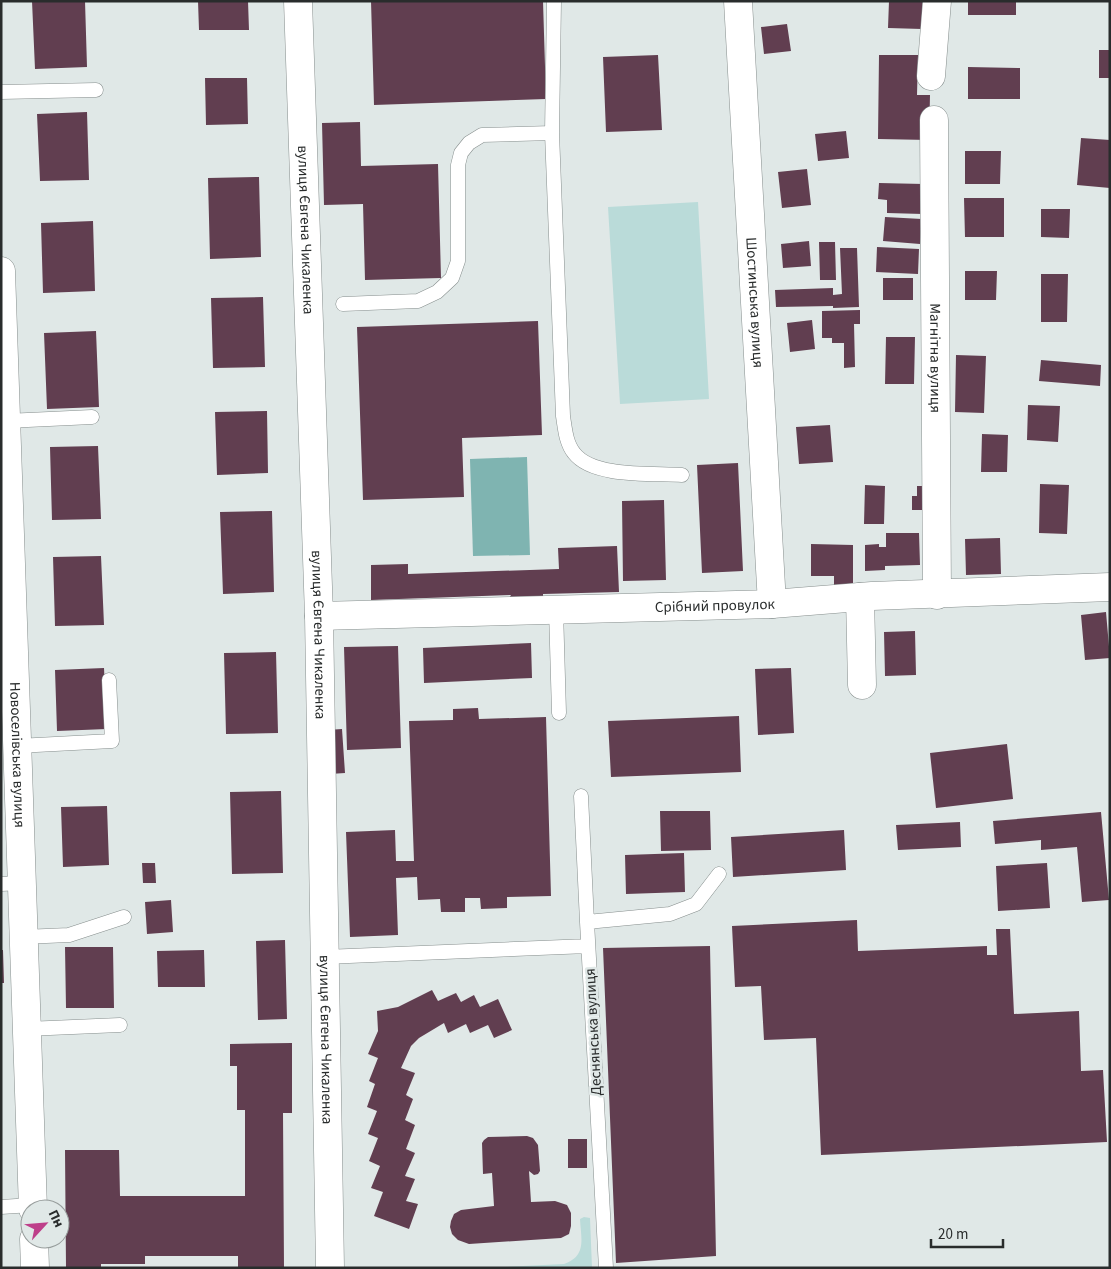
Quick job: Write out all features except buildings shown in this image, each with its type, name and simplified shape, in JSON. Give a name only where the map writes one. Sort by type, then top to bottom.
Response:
[{"type":"street","name":"вулиця Євгена Чикаленка","points":[[298,1],[319,616],[330,1268]]},
{"type":"street","name":"Шостинська вулиця","points":[[738,1],[772,604]]},
{"type":"street","points":[[931,76],[936,1]]},
{"type":"street","name":"Магнітна вулиця","points":[[934,120],[937,595]]},
{"type":"street","name":"Новоселівська вулиця","points":[[1,271],[3,382],[6,421],[4,458],[7,649],[17,746],[10,780],[11,884],[23,937],[32,1199]]},
{"type":"street","name":"Срібний провулок","points":[[319,616],[772,604],[860,597],[1110,587]]},
{"type":"street","points":[[860,597],[862,685]]},
{"type":"street","points":[[34,1249],[35,1268]]},
{"type":"lane","points":[[554,1],[552,133],[562,406],[566,438],[574,454],[589,465],[612,471],[682,474]]},
{"type":"lane","points":[[1,92],[96,90]]},
{"type":"lane","points":[[343,304],[418,301],[437,292],[452,278],[458,262],[458,164],[461,153],[469,142],[482,136],[552,133]]},
{"type":"lane","points":[[6,421],[92,417]]},
{"type":"lane","points":[[556,610],[559,713]]},
{"type":"lane","points":[[17,746],[112,741],[109,680]]},
{"type":"lane","name":"Деснянська вулиця","points":[[582,796],[588,946],[606,1268]]},
{"type":"lane","points":[[587,922],[670,914],[696,904],[719,874]]},
{"type":"lane","points":[[23,937],[69,935],[124,917]]},
{"type":"lane","points":[[325,957],[588,946]]},
{"type":"lane","points":[[26,1029],[120,1025]]},
{"type":"lane","points":[[1,1207],[20,1207]]},
{"type":"shaded area","points":[[698,202],[709,399],[620,404],[608,207]]},
{"type":"shaded area","points":[[527,457],[530,555],[473,556],[470,459]]},
{"type":"shaded area","points":[[584,1217],[590,1218],[592,1268],[485,1268],[564,1264],[571,1261],[579,1252],[581,1246],[580,1219]]}]
